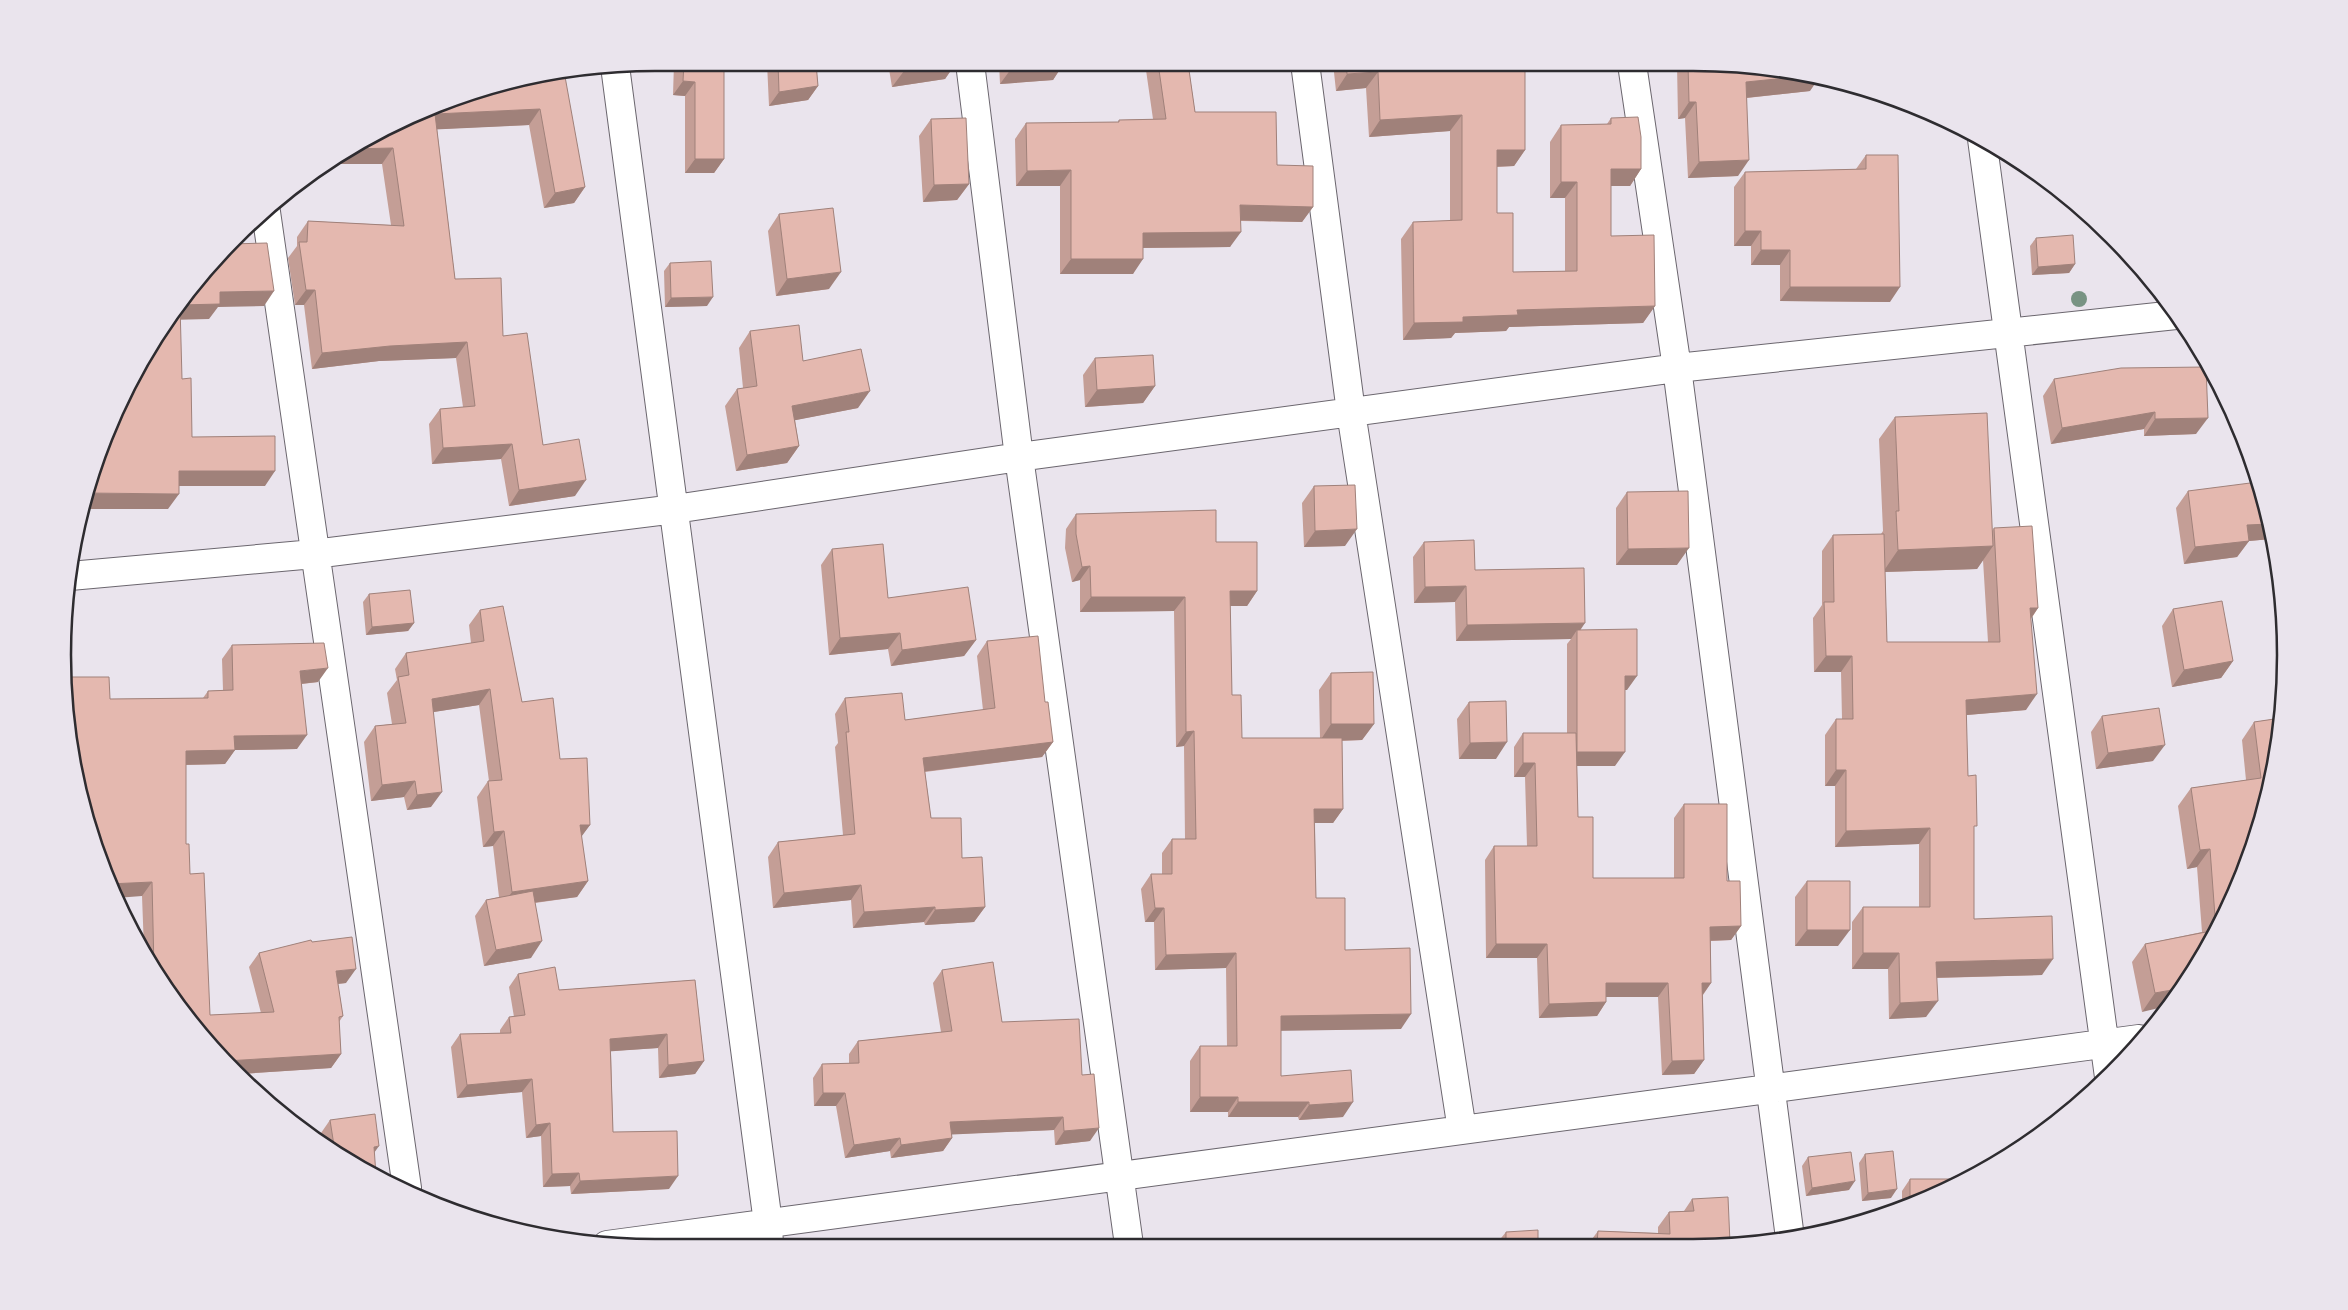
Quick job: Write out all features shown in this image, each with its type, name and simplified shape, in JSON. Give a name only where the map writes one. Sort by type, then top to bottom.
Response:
[{"type":"street","points":[[971,71],[1019,457],[1128,1239]]},
{"type":"street","points":[[1306,71],[1351,412],[1462,1130]]},
{"type":"street","points":[[1633,71],[1677,368],[1789,1231]]},
{"type":"street","points":[[616,72],[675,509],[769,1234]]},
{"type":"street","points":[[1983,148],[2107,1066]]},
{"type":"street","points":[[267,219],[406,1183]]},
{"type":"street","points":[[77,575],[314,554],[675,509],[1019,457],[1677,368],[2167,316]]},
{"type":"street","points":[[696,1239],[769,1234],[1120,1176],[2132,1040]]},
{"type":"building","points":[[684,71],[724,71],[724,159],[695,159],[695,82],[683,81]]},
{"type":"building","points":[[778,71],[817,71],[818,86],[779,92]]},
{"type":"building","points":[[1159,71],[1189,71],[1195,112],[1276,112],[1277,165],[1313,166],[1313,207],[1240,205],[1241,232],[1143,233],[1143,259],[1071,259],[1071,170],[1027,171],[1026,123],[1119,122],[1119,120],[1166,119]]},
{"type":"building","points":[[1347,71],[1525,71],[1525,150],[1497,150],[1497,213],[1513,213],[1513,272],[1577,271],[1577,182],[1561,182],[1561,125],[1611,124],[1611,118],[1638,117],[1641,137],[1641,169],[1611,169],[1611,236],[1654,235],[1655,306],[1517,310],[1518,315],[1463,317],[1463,322],[1414,323],[1413,222],[1462,220],[1462,115],[1380,120],[1378,72],[1347,74]]},
{"type":"building","points":[[1688,71],[1731,72],[1783,78],[1746,82],[1749,160],[1699,162],[1696,102],[1689,102]]},
{"type":"building","points":[[565,78],[585,187],[555,193],[540,109],[437,114],[467,102],[504,91]]},
{"type":"building","points":[[435,115],[455,279],[501,278],[503,336],[527,333],[543,445],[579,439],[586,480],[519,490],[512,444],[443,448],[440,409],[475,406],[467,342],[390,346],[322,353],[315,290],[306,290],[299,242],[307,242],[308,221],[404,226],[393,148],[364,149],[397,131]]},
{"type":"building","points":[[966,118],[969,184],[934,185],[931,119]]},
{"type":"building","points":[[1866,155],[1898,155],[1900,287],[1790,287],[1790,250],[1761,250],[1761,231],[1745,231],[1745,172],[1866,169]]},
{"type":"building","points":[[833,208],[841,272],[787,279],[779,214]]},
{"type":"building","points":[[2073,235],[2075,264],[2038,267],[2036,238]]},
{"type":"building","points":[[267,243],[274,291],[220,292],[220,304],[189,305],[216,270],[240,244]]},
{"type":"building","points":[[711,261],[713,297],[671,298],[670,263]]},
{"type":"building","points":[[180,316],[182,379],[191,378],[192,437],[275,436],[275,471],[179,471],[179,494],[94,493],[102,467],[131,397],[149,363]]},
{"type":"building","points":[[799,325],[803,361],[861,349],[870,391],[792,406],[799,446],[747,455],[737,389],[757,386],[750,331]]},
{"type":"building","points":[[1153,355],[1155,386],[1097,390],[1095,358]]},
{"type":"building","points":[[2201,367],[2206,377],[2208,418],[2155,419],[2155,412],[2062,428],[2054,379],[2121,368]]},
{"type":"building","points":[[1987,413],[1993,546],[1898,550],[1896,511],[1899,511],[1895,417]]},
{"type":"building","points":[[2251,483],[2262,524],[2247,525],[2249,541],[2195,547],[2188,491]]},
{"type":"building","points":[[1355,485],[1357,529],[1315,531],[1314,486]]},
{"type":"building","points":[[1688,491],[1689,548],[1628,549],[1627,492]]},
{"type":"building","points":[[1216,510],[1216,542],[1257,542],[1257,591],[1230,591],[1232,695],[1241,695],[1242,738],[1342,738],[1343,809],[1314,809],[1316,898],[1345,898],[1345,950],[1410,948],[1411,1014],[1281,1016],[1281,1076],[1351,1070],[1353,1102],[1309,1105],[1309,1102],[1238,1102],[1238,1097],[1200,1097],[1200,1046],[1237,1046],[1236,953],[1166,955],[1164,908],[1155,908],[1151,874],[1172,874],[1172,839],[1196,839],[1194,731],[1186,732],[1185,597],[1091,597],[1090,566],[1082,567],[1076,534],[1076,514]]},
{"type":"building","points":[[2032,526],[2038,608],[2030,608],[2037,694],[1966,700],[1968,776],[1976,775],[1977,826],[1974,826],[1974,919],[2052,916],[2053,959],[1936,962],[1938,1001],[1900,1003],[1899,953],[1863,953],[1863,907],[1930,907],[1930,828],[1846,831],[1846,770],[1836,770],[1836,719],[1853,719],[1852,656],[1826,656],[1824,602],[1834,602],[1833,535],[1884,534],[1887,642],[2000,642],[1994,528]]},
{"type":"building","points":[[1474,540],[1475,570],[1584,568],[1585,623],[1467,625],[1466,586],[1425,587],[1424,542]]},
{"type":"building","points":[[883,544],[888,598],[968,587],[976,640],[902,650],[900,633],[840,638],[832,549]]},
{"type":"building","points":[[410,590],[414,623],[372,627],[369,594]]},
{"type":"building","points":[[2222,601],[2233,661],[2184,670],[2173,609]]},
{"type":"building","points":[[503,606],[522,702],[553,698],[560,759],[587,758],[590,825],[580,825],[588,881],[512,892],[504,831],[494,832],[488,781],[502,780],[490,689],[432,699],[442,792],[417,795],[415,781],[382,785],[375,726],[406,723],[398,677],[409,675],[406,653],[484,641],[480,610]]},
{"type":"building","points":[[1637,629],[1637,676],[1625,676],[1625,752],[1577,752],[1577,630]]},
{"type":"building","points":[[1038,636],[1045,702],[1048,702],[1053,742],[923,758],[931,818],[961,818],[962,858],[982,857],[985,907],[935,910],[935,907],[864,912],[861,885],[784,893],[778,842],[855,834],[845,698],[902,693],[905,720],[995,708],[987,641]]},
{"type":"building","points":[[324,643],[328,668],[300,671],[307,735],[234,736],[235,750],[186,751],[186,844],[189,844],[190,874],[204,873],[210,1015],[274,1012],[259,953],[311,940],[312,942],[352,937],[356,969],[336,971],[343,1016],[339,1017],[341,1054],[235,1060],[192,1010],[154,954],[152,882],[118,884],[102,843],[91,806],[82,769],[76,731],[72,677],[109,677],[110,699],[208,698],[208,691],[233,690],[232,645]]},
{"type":"building","points":[[1373,672],[1374,724],[1331,724],[1331,673]]},
{"type":"building","points":[[1506,701],[1507,742],[1470,743],[1469,702]]},
{"type":"building","points":[[2159,708],[2165,745],[2108,753],[2102,716]]},
{"type":"building","points":[[2273,719],[2266,769],[2246,843],[2215,917],[2210,849],[2200,850],[2191,788],[2261,778],[2254,722]]},
{"type":"building","points":[[1523,733],[1576,733],[1578,817],[1593,817],[1593,878],[1684,878],[1684,804],[1727,804],[1727,881],[1740,881],[1741,926],[1710,927],[1711,983],[1702,983],[1704,1060],[1672,1061],[1668,983],[1606,983],[1606,1002],[1549,1004],[1547,944],[1496,944],[1494,846],[1537,846],[1535,763],[1523,763]]},
{"type":"building","points":[[1807,881],[1850,881],[1850,930],[1807,930]]},
{"type":"building","points":[[533,891],[542,941],[496,950],[486,900]]},
{"type":"building","points":[[2207,932],[2170,990],[2155,993],[2145,944]]},
{"type":"building","points":[[993,962],[1002,1022],[1079,1019],[1082,1075],[1094,1074],[1099,1128],[1064,1131],[1063,1117],[950,1122],[952,1138],[901,1145],[900,1138],[854,1145],[845,1093],[823,1093],[822,1064],[859,1063],[858,1041],[952,1031],[942,970]]},
{"type":"building","points":[[555,967],[559,990],[695,980],[704,1061],[668,1065],[667,1034],[610,1039],[613,1132],[677,1131],[678,1176],[580,1181],[579,1173],[552,1174],[550,1123],[536,1125],[532,1079],[467,1085],[460,1034],[511,1033],[509,1017],[525,1015],[518,974]]},
{"type":"building","points":[[375,1114],[379,1146],[374,1147],[375,1168],[333,1142],[330,1120]]},
{"type":"building","points":[[1893,1151],[1897,1189],[1868,1193],[1865,1154]]},
{"type":"building","points":[[1851,1152],[1855,1181],[1812,1188],[1808,1157]]},
{"type":"building","points":[[1910,1179],[1951,1179],[1916,1194],[1910,1196]]},
{"type":"building","points":[[1728,1197],[1730,1238],[1597,1239],[1598,1231],[1670,1234],[1669,1212],[1694,1211],[1692,1199]]},
{"type":"building","points":[[1538,1230],[1538,1239],[1506,1239],[1506,1232]]}]
